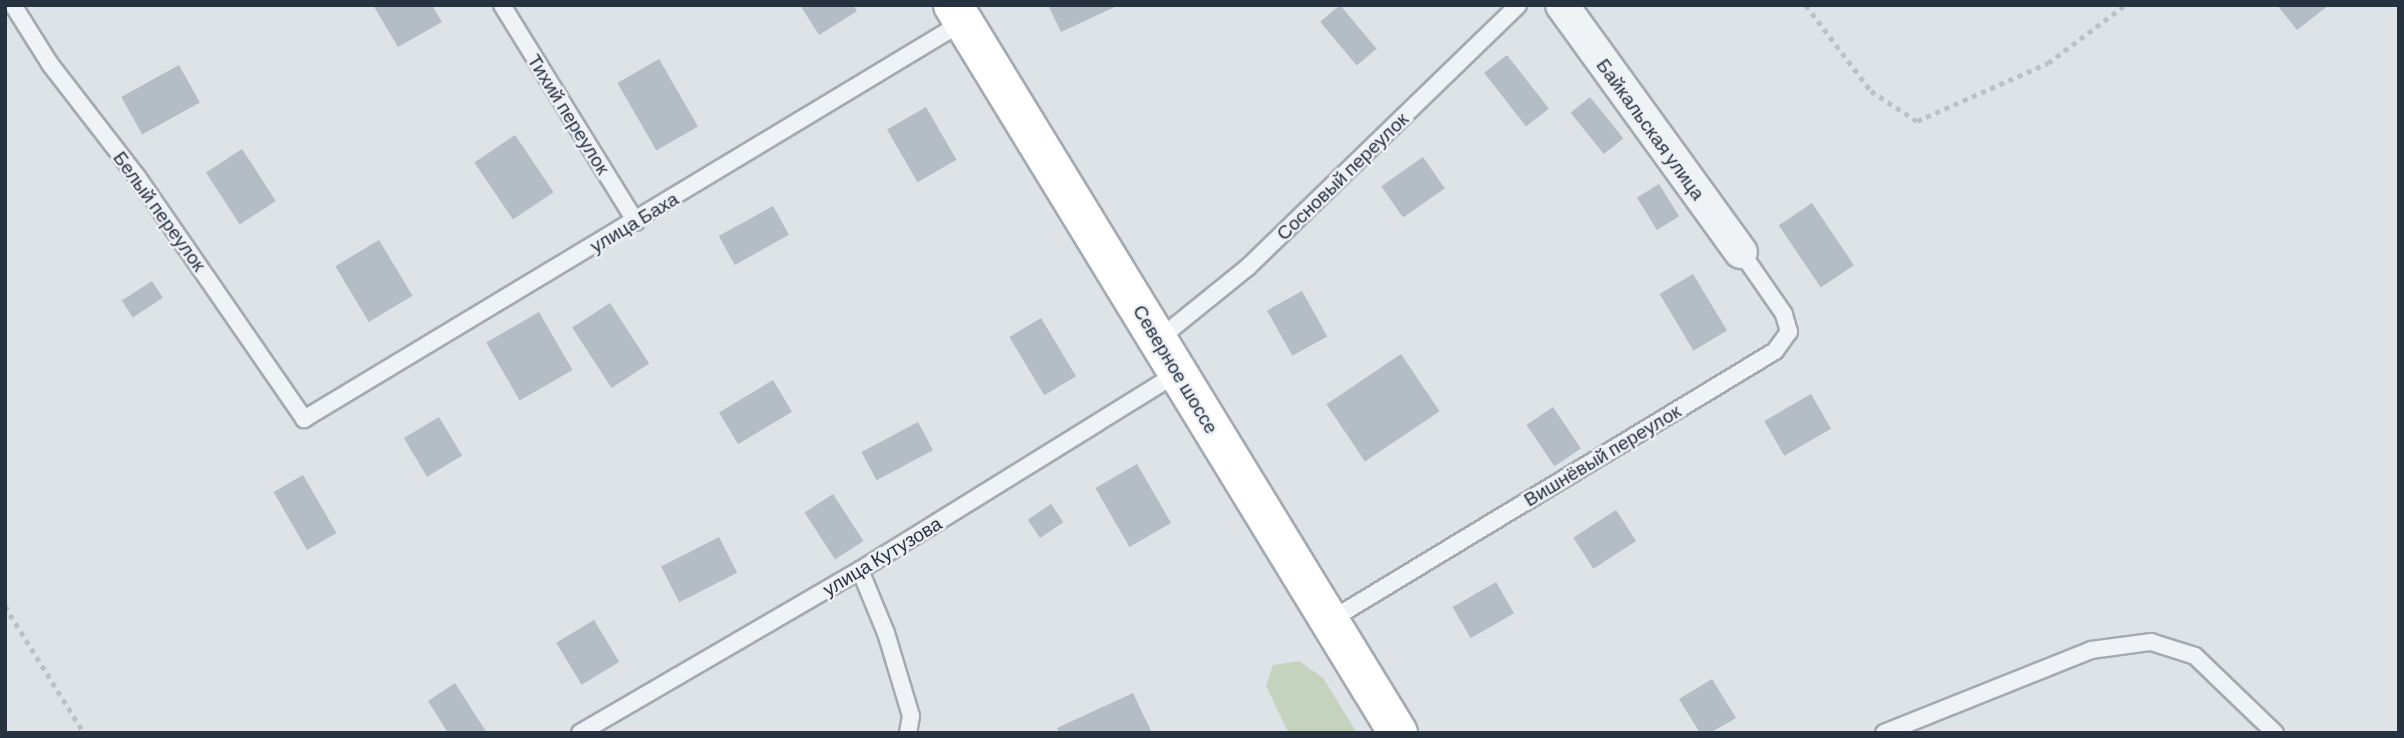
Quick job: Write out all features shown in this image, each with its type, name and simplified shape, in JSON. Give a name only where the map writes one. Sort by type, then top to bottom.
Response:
[{"type":"main road","name":"Северное шоссе","points":[[958,14],[1398,733]]},
{"type":"street","name":"Байкальская улица","points":[[1562,5],[1741,253]]},
{"type":"lane","name":"Белый переулок","points":[[13,5],[50,64],[138,178],[304,419]]},
{"type":"lane","name":"Тихий переулок","points":[[502,5],[636,222]]},
{"type":"lane","name":"Сосновый переулок","points":[[1159,339],[1248,267],[1518,5]]},
{"type":"lane","name":"улица Баха","points":[[304,419],[636,222],[958,14]]},
{"type":"lane","name":"Вишнёвый переулок","points":[[1329,621],[1775,351],[1789,332],[1784,314],[1741,253]]},
{"type":"lane","name":"улица Кутузова","points":[[580,733],[860,570],[1179,372]]},
{"type":"lane","points":[[860,570],[886,633],[907,704],[908,733]]},
{"type":"lane","points":[[1884,733],[2091,650],[2151,642],[2195,656],[2275,733]]},
{"type":"path","points":[[1806,5],[1871,91],[1917,121],[2048,63],[2125,5]]},
{"type":"path","points":[[5,606],[84,733]]},
{"type":"green space","points":[[1299,661],[1323,678],[1357,733],[1288,732],[1266,686],[1273,665]]},
{"type":"building","points":[[373,5],[432,5],[442,22],[398,47]]},
{"type":"building","points":[[800,5],[853,5],[857,11],[819,35]]},
{"type":"building","points":[[1048,5],[1119,5],[1061,32]]},
{"type":"building","points":[[1340,5],[1377,49],[1357,65],[1320,22]]},
{"type":"building","points":[[2277,5],[2329,5],[2297,30]]},
{"type":"building","points":[[1507,55],[1549,109],[1526,126],[1484,73]]},
{"type":"building","points":[[659,59],[698,127],[656,151],[617,83]]},
{"type":"building","points":[[179,65],[200,103],[142,135],[121,97]]},
{"type":"building","points":[[1590,97],[1623,138],[1604,154],[1571,113]]},
{"type":"building","points":[[926,107],[956,160],[918,182],[887,130]]},
{"type":"building","points":[[515,135],[554,192],[513,220],[474,162]]},
{"type":"building","points":[[242,149],[276,201],[240,224],[206,172]]},
{"type":"building","points":[[1423,157],[1445,188],[1403,217],[1381,186]]},
{"type":"building","points":[[1659,184],[1679,216],[1657,230],[1637,198]]},
{"type":"building","points":[[1812,203],[1854,265],[1821,288],[1779,225]]},
{"type":"building","points":[[773,206],[789,235],[735,265],[719,236]]},
{"type":"building","points":[[379,240],[412,296],[369,322],[335,266]]},
{"type":"building","points":[[1693,274],[1727,331],[1694,351],[1660,294]]},
{"type":"building","points":[[152,281],[163,298],[133,317],[122,301]]},
{"type":"building","points":[[1302,291],[1327,336],[1292,356],[1267,310]]},
{"type":"building","points":[[610,303],[649,363],[611,388],[572,328]]},
{"type":"building","points":[[539,312],[572,370],[520,401],[486,342]]},
{"type":"building","points":[[1041,318],[1076,376],[1044,395],[1009,337]]},
{"type":"building","points":[[1401,354],[1440,411],[1365,462],[1326,404]]},
{"type":"building","points":[[773,380],[792,412],[738,444],[719,412]]},
{"type":"building","points":[[1811,394],[1831,429],[1784,456],[1764,421]]},
{"type":"building","points":[[1553,407],[1581,448],[1554,466],[1526,425]]},
{"type":"building","points":[[439,417],[462,456],[427,477],[404,438]]},
{"type":"building","points":[[918,422],[933,450],[877,480],[861,452]]},
{"type":"building","points":[[1137,464],[1171,523],[1129,547],[1095,488]]},
{"type":"building","points":[[303,475],[336,533],[307,550],[274,492]]},
{"type":"building","points":[[833,494],[863,541],[835,559],[804,513]]},
{"type":"building","points":[[1051,504],[1063,522],[1040,538],[1028,520]]},
{"type":"building","points":[[1616,510],[1636,541],[1593,569],[1573,538]]},
{"type":"building","points":[[719,537],[737,573],[679,602],[661,567]]},
{"type":"building","points":[[1496,582],[1514,613],[1471,638],[1453,607]]},
{"type":"building","points":[[594,620],[619,662],[582,685],[556,643]]},
{"type":"building","points":[[1712,679],[1736,718],[1710,733],[1700,733],[1679,699]]},
{"type":"building","points":[[455,683],[487,733],[448,733],[428,701]]},
{"type":"building","points":[[1133,693],[1152,733],[1059,733],[1057,728]]}]
